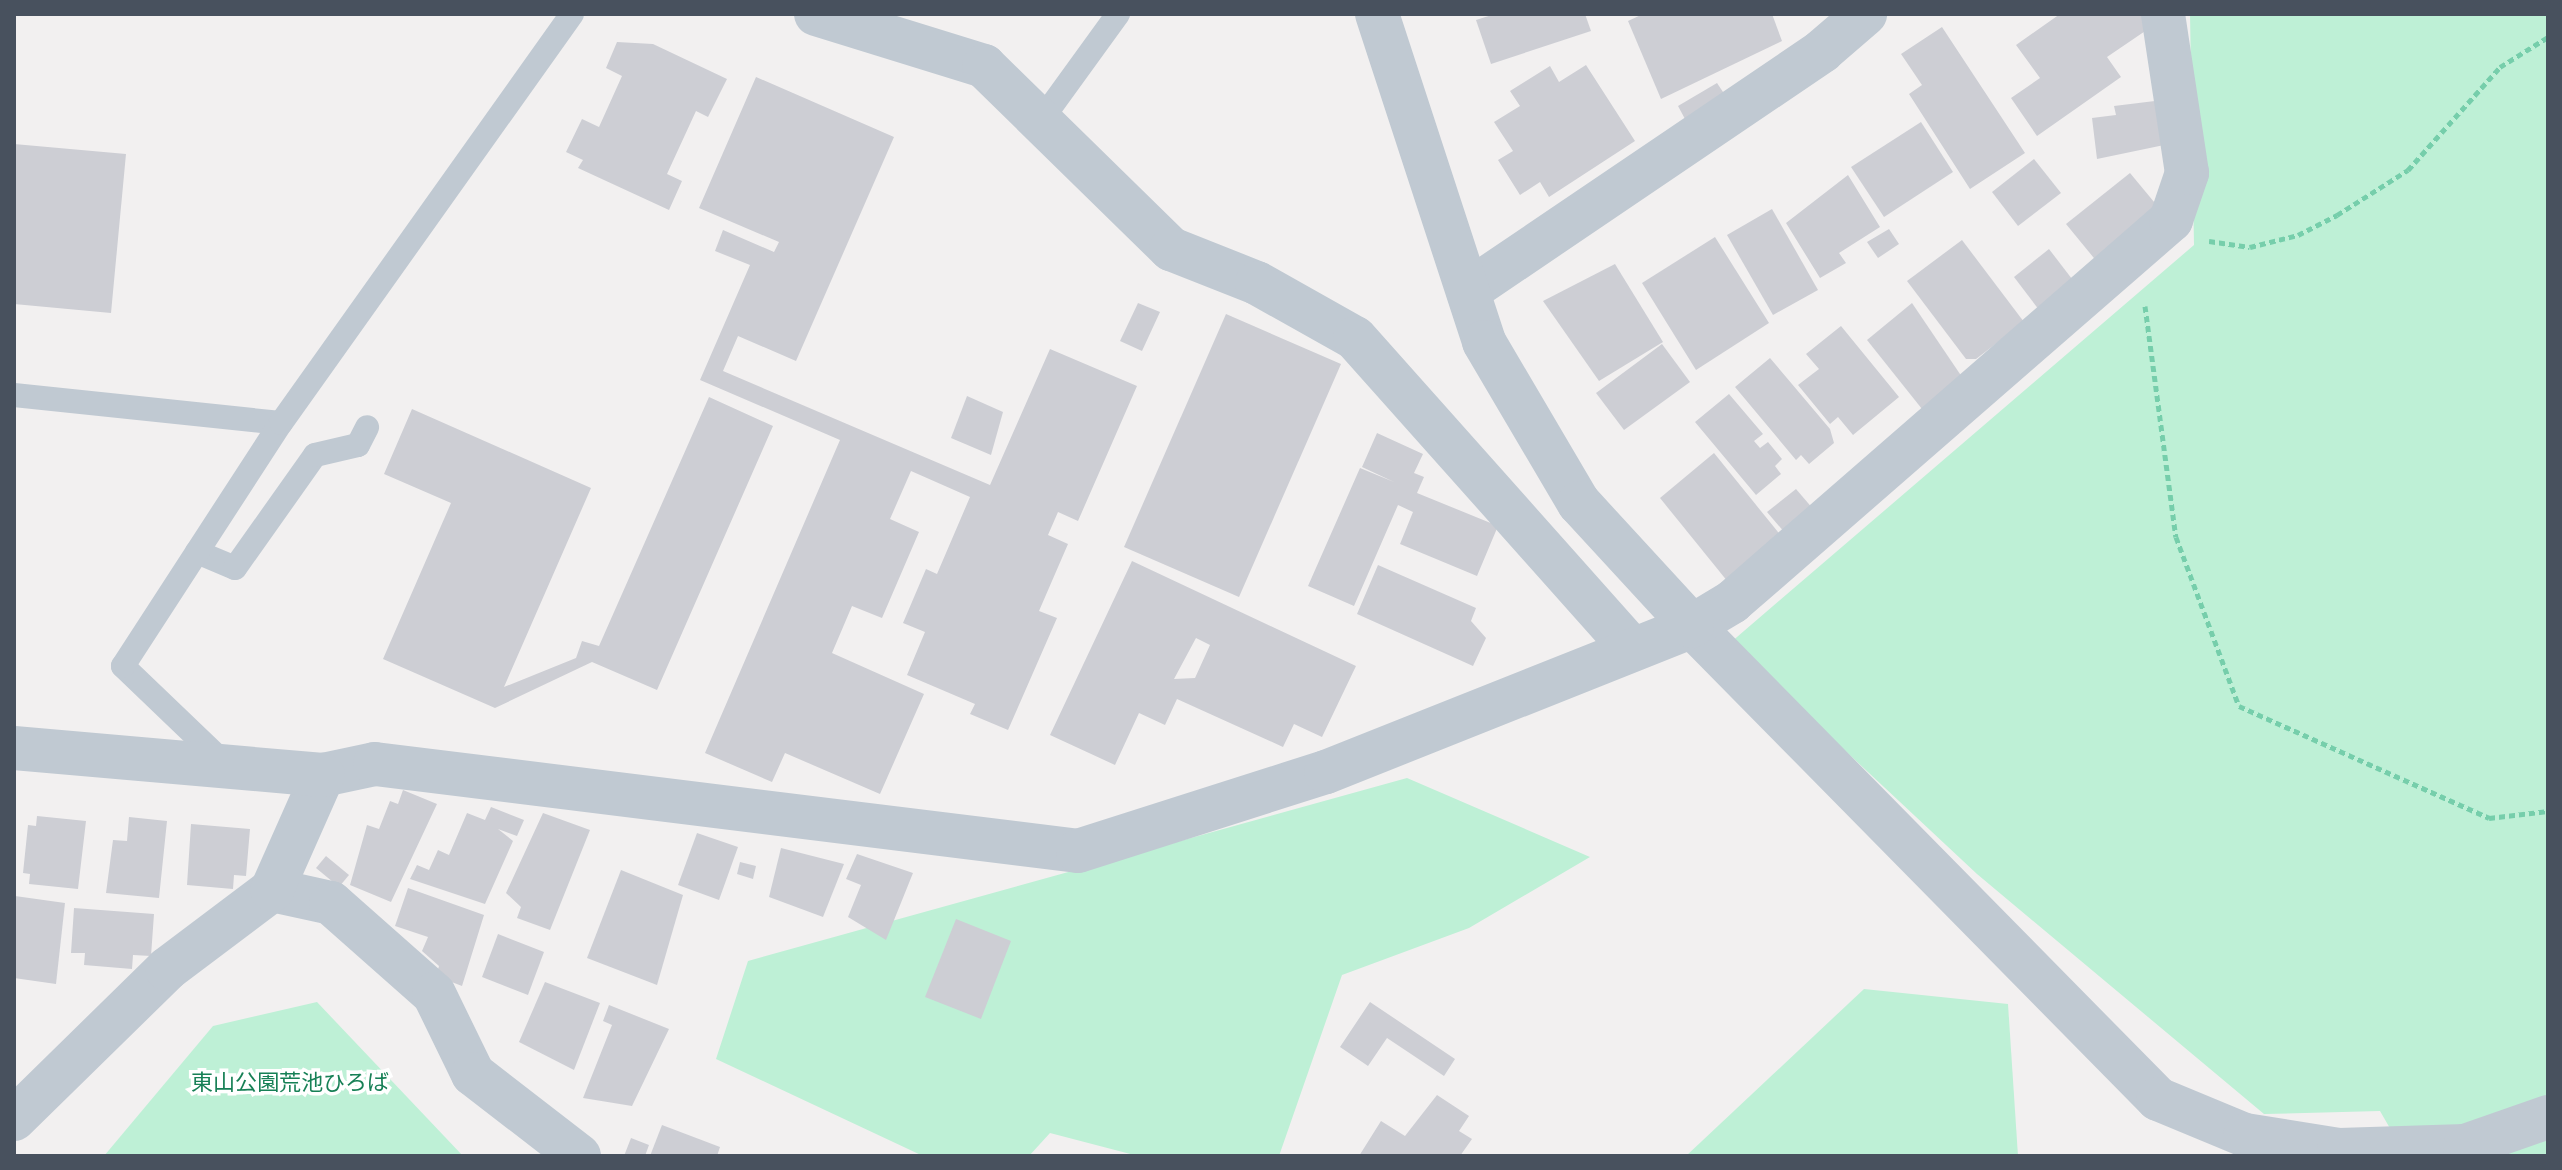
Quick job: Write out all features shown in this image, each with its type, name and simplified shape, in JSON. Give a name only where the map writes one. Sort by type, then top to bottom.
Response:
[{"type":"street","points":[[816,14],[984,66],[1042,119],[1171,249],[1257,283],[1355,338],[1632,649]]},
{"type":"street","points":[[1377,14],[1484,342],[1579,503],[1692,626],[2158,1099],[2245,1135],[2339,1150],[2465,1146],[2548,1117]]},
{"type":"street","points":[[1468,291],[1816,32],[1865,14]]},
{"type":"street","points":[[14,748],[323,775],[375,764],[1078,851],[1326,772],[1692,626],[1732,602],[2171,220],[2187,173],[2163,14]]},
{"type":"street","points":[[14,1119],[156,979],[272,890],[323,775]]},
{"type":"street","points":[[272,890],[331,903],[434,994],[473,1074],[579,1156]]},
{"type":"lane","points":[[229,767],[123,666],[281,423],[572,14]]},
{"type":"lane","points":[[1042,119],[1118,14]]},
{"type":"lane","points":[[14,395],[281,423]]},
{"type":"lane","points":[[197,552],[235,568],[315,455],[358,445],[367,427]]},
{"type":"path","points":[[2548,37],[2500,67],[2408,170],[2298,235],[2250,247],[2180,237],[2137,250],[2176,537],[2239,706],[2489,818],[2548,811]]},
{"type":"green space","points":[[2190,14],[2548,14],[2548,1156],[2406,1156],[2380,1111],[2264,1114],[1977,874],[1730,643],[2194,245]]},
{"type":"green space","points":[[1407,778],[1590,857],[1469,928],[1342,975],[1279,1156],[1138,1156],[1050,1133],[1029,1156],[923,1156],[716,1059],[748,961]]},
{"type":"green space","points":[[1864,989],[2008,1004],[2018,1156],[1686,1156]]},
{"type":"green space","name":"東山公園荒池ひろば","points":[[317,1002],[463,1156],[104,1156],[213,1026]]},
{"type":"building","points":[[1495,14],[1585,14],[1591,31],[1491,64],[1476,20]]},
{"type":"building","points":[[1643,14],[1772,14],[1782,41],[1661,99],[1628,21]]},
{"type":"building","points":[[2060,14],[2150,14],[2157,23],[2107,57],[2121,77],[2037,136],[2011,98],[2040,78],[2016,45]]},
{"type":"building","points":[[1942,27],[2025,153],[1970,189],[1909,94],[1922,85],[1901,54]]},
{"type":"building","points":[[617,42],[653,44],[727,79],[708,117],[696,111],[667,174],[682,181],[669,210],[578,168],[583,160],[566,152],[582,119],[599,127],[622,76],[606,68]]},
{"type":"building","points":[[1586,65],[1635,141],[1549,197],[1540,182],[1520,195],[1498,160],[1513,151],[1494,122],[1520,106],[1510,91],[1550,66],[1559,82]]},
{"type":"building","points":[[756,77],[894,137],[796,361],[738,336],[723,371],[990,485],[1050,349],[1137,386],[1078,521],[1058,512],[1048,535],[1068,544],[1039,611],[1057,618],[1008,730],[970,714],[975,704],[907,675],[925,632],[903,623],[926,569],[937,574],[970,497],[911,471],[890,519],[919,532],[882,618],[852,606],[832,653],[924,694],[880,794],[785,753],[772,782],[705,753],[840,440],[700,380],[750,265],[715,251],[723,230],[774,252],[779,242],[699,208]]},
{"type":"building","points":[[1717,83],[1725,95],[1685,119],[1678,106]]},
{"type":"building","points":[[2163,100],[2169,144],[2097,159],[2092,118],[2116,115],[2114,106]]},
{"type":"building","points":[[1921,122],[1953,172],[1884,217],[1851,167]]},
{"type":"building","points":[[14,144],[126,154],[111,313],[14,304]]},
{"type":"building","points":[[2034,159],[2061,193],[2018,226],[1992,192]]},
{"type":"building","points":[[2130,173],[2169,220],[2098,263],[2066,224]]},
{"type":"building","points":[[1848,175],[1880,227],[1839,253],[1846,263],[1820,278],[1786,223]]},
{"type":"building","points":[[1772,209],[1818,290],[1773,315],[1727,235]]},
{"type":"building","points":[[1889,229],[1899,244],[1878,258],[1867,242]]},
{"type":"building","points":[[1715,237],[1769,323],[1696,370],[1642,283]]},
{"type":"building","points":[[1962,240],[2024,322],[1976,359],[1966,359],[1907,281]]},
{"type":"building","points":[[2049,249],[2082,292],[2046,319],[2014,277]]},
{"type":"building","points":[[1615,264],[1663,342],[1599,381],[1543,301]]},
{"type":"building","points":[[1138,303],[1160,312],[1142,351],[1120,341]]},
{"type":"building","points":[[1912,303],[1962,377],[1922,409],[1867,340]]},
{"type":"building","points":[[1226,314],[1341,364],[1239,597],[1124,547]]},
{"type":"building","points":[[1841,326],[1899,397],[1853,435],[1838,417],[1830,424],[1798,385],[1819,369],[1806,354]]},
{"type":"building","points":[[1662,344],[1690,382],[1624,430],[1596,393]]},
{"type":"building","points":[[1770,358],[1830,429],[1834,443],[1809,464],[1801,455],[1796,460],[1735,387]]},
{"type":"building","points":[[1729,394],[1763,434],[1754,441],[1760,448],[1768,442],[1782,459],[1775,466],[1781,474],[1756,495],[1695,422]]},
{"type":"building","points":[[967,396],[1003,412],[991,455],[951,438]]},
{"type":"building","points":[[709,397],[773,426],[657,690],[592,662],[495,708],[383,659],[451,503],[384,474],[412,409],[591,488],[504,687],[576,658],[582,641],[599,646]]},
{"type":"building","points":[[1377,433],[1423,454],[1414,473],[1424,477],[1417,493],[1498,526],[1477,576],[1400,544],[1413,512],[1398,505],[1354,606],[1308,586],[1360,468],[1394,482],[1362,467]]},
{"type":"building","points":[[1714,453],[1782,537],[1728,582],[1660,498]]},
{"type":"building","points":[[1796,489],[1820,517],[1791,540],[1767,512]]},
{"type":"building","points":[[1132,561],[1356,666],[1322,737],[1294,724],[1283,747],[1177,699],[1165,725],[1139,713],[1115,765],[1050,735]],"holes":[[[1196,638],[1210,645],[1195,678],[1174,679]]]},
{"type":"building","points":[[1378,565],[1476,608],[1471,621],[1486,638],[1473,666],[1357,614]]},
{"type":"building","points":[[403,790],[437,804],[391,902],[350,885],[367,825],[379,829],[390,801],[398,804]]},
{"type":"building","points":[[491,807],[524,820],[517,836],[498,829],[513,841],[485,904],[410,879],[417,865],[429,870],[438,850],[449,855],[467,813],[485,820]]},
{"type":"building","points":[[543,813],[590,830],[550,930],[517,918],[521,907],[506,893]]},
{"type":"building","points":[[37,816],[86,821],[78,889],[29,884],[30,874],[23,873],[28,825],[36,826]]},
{"type":"building","points":[[129,817],[167,821],[159,898],[106,893],[113,840],[127,841]]},
{"type":"building","points":[[191,824],[250,829],[246,876],[234,875],[233,889],[187,885]]},
{"type":"building","points":[[697,833],[738,847],[719,900],[678,885]]},
{"type":"building","points":[[781,848],[844,864],[823,917],[769,897]]},
{"type":"building","points":[[857,854],[913,873],[886,940],[848,917],[861,885],[846,879]]},
{"type":"building","points":[[326,856],[349,875],[339,887],[316,868]]},
{"type":"building","points":[[740,862],[756,866],[753,879],[737,874]]},
{"type":"building","points":[[621,870],[683,895],[657,985],[587,958]]},
{"type":"building","points":[[408,888],[484,915],[462,986],[436,976],[439,966],[422,951],[428,937],[395,926]]},
{"type":"building","points":[[15,896],[65,903],[56,984],[14,978]]},
{"type":"building","points":[[74,908],[154,914],[151,956],[133,955],[132,969],[84,965],[85,953],[71,953]]},
{"type":"building","points":[[956,919],[1011,941],[981,1019],[925,997]]},
{"type":"building","points":[[498,934],[544,952],[528,995],[482,977]]},
{"type":"building","points":[[545,982],[600,1003],[574,1070],[519,1042]]},
{"type":"building","points":[[1370,1002],[1455,1059],[1444,1076],[1387,1038],[1368,1066],[1340,1047]]},
{"type":"building","points":[[609,1005],[669,1029],[632,1106],[583,1098],[612,1025],[603,1021]]},
{"type":"building","points":[[1437,1095],[1469,1116],[1459,1131],[1472,1139],[1460,1156],[1359,1156],[1381,1121],[1405,1136]]},
{"type":"building","points":[[662,1125],[720,1147],[717,1156],[650,1156]]},
{"type":"building","points":[[631,1138],[649,1145],[645,1156],[624,1156]]}]
